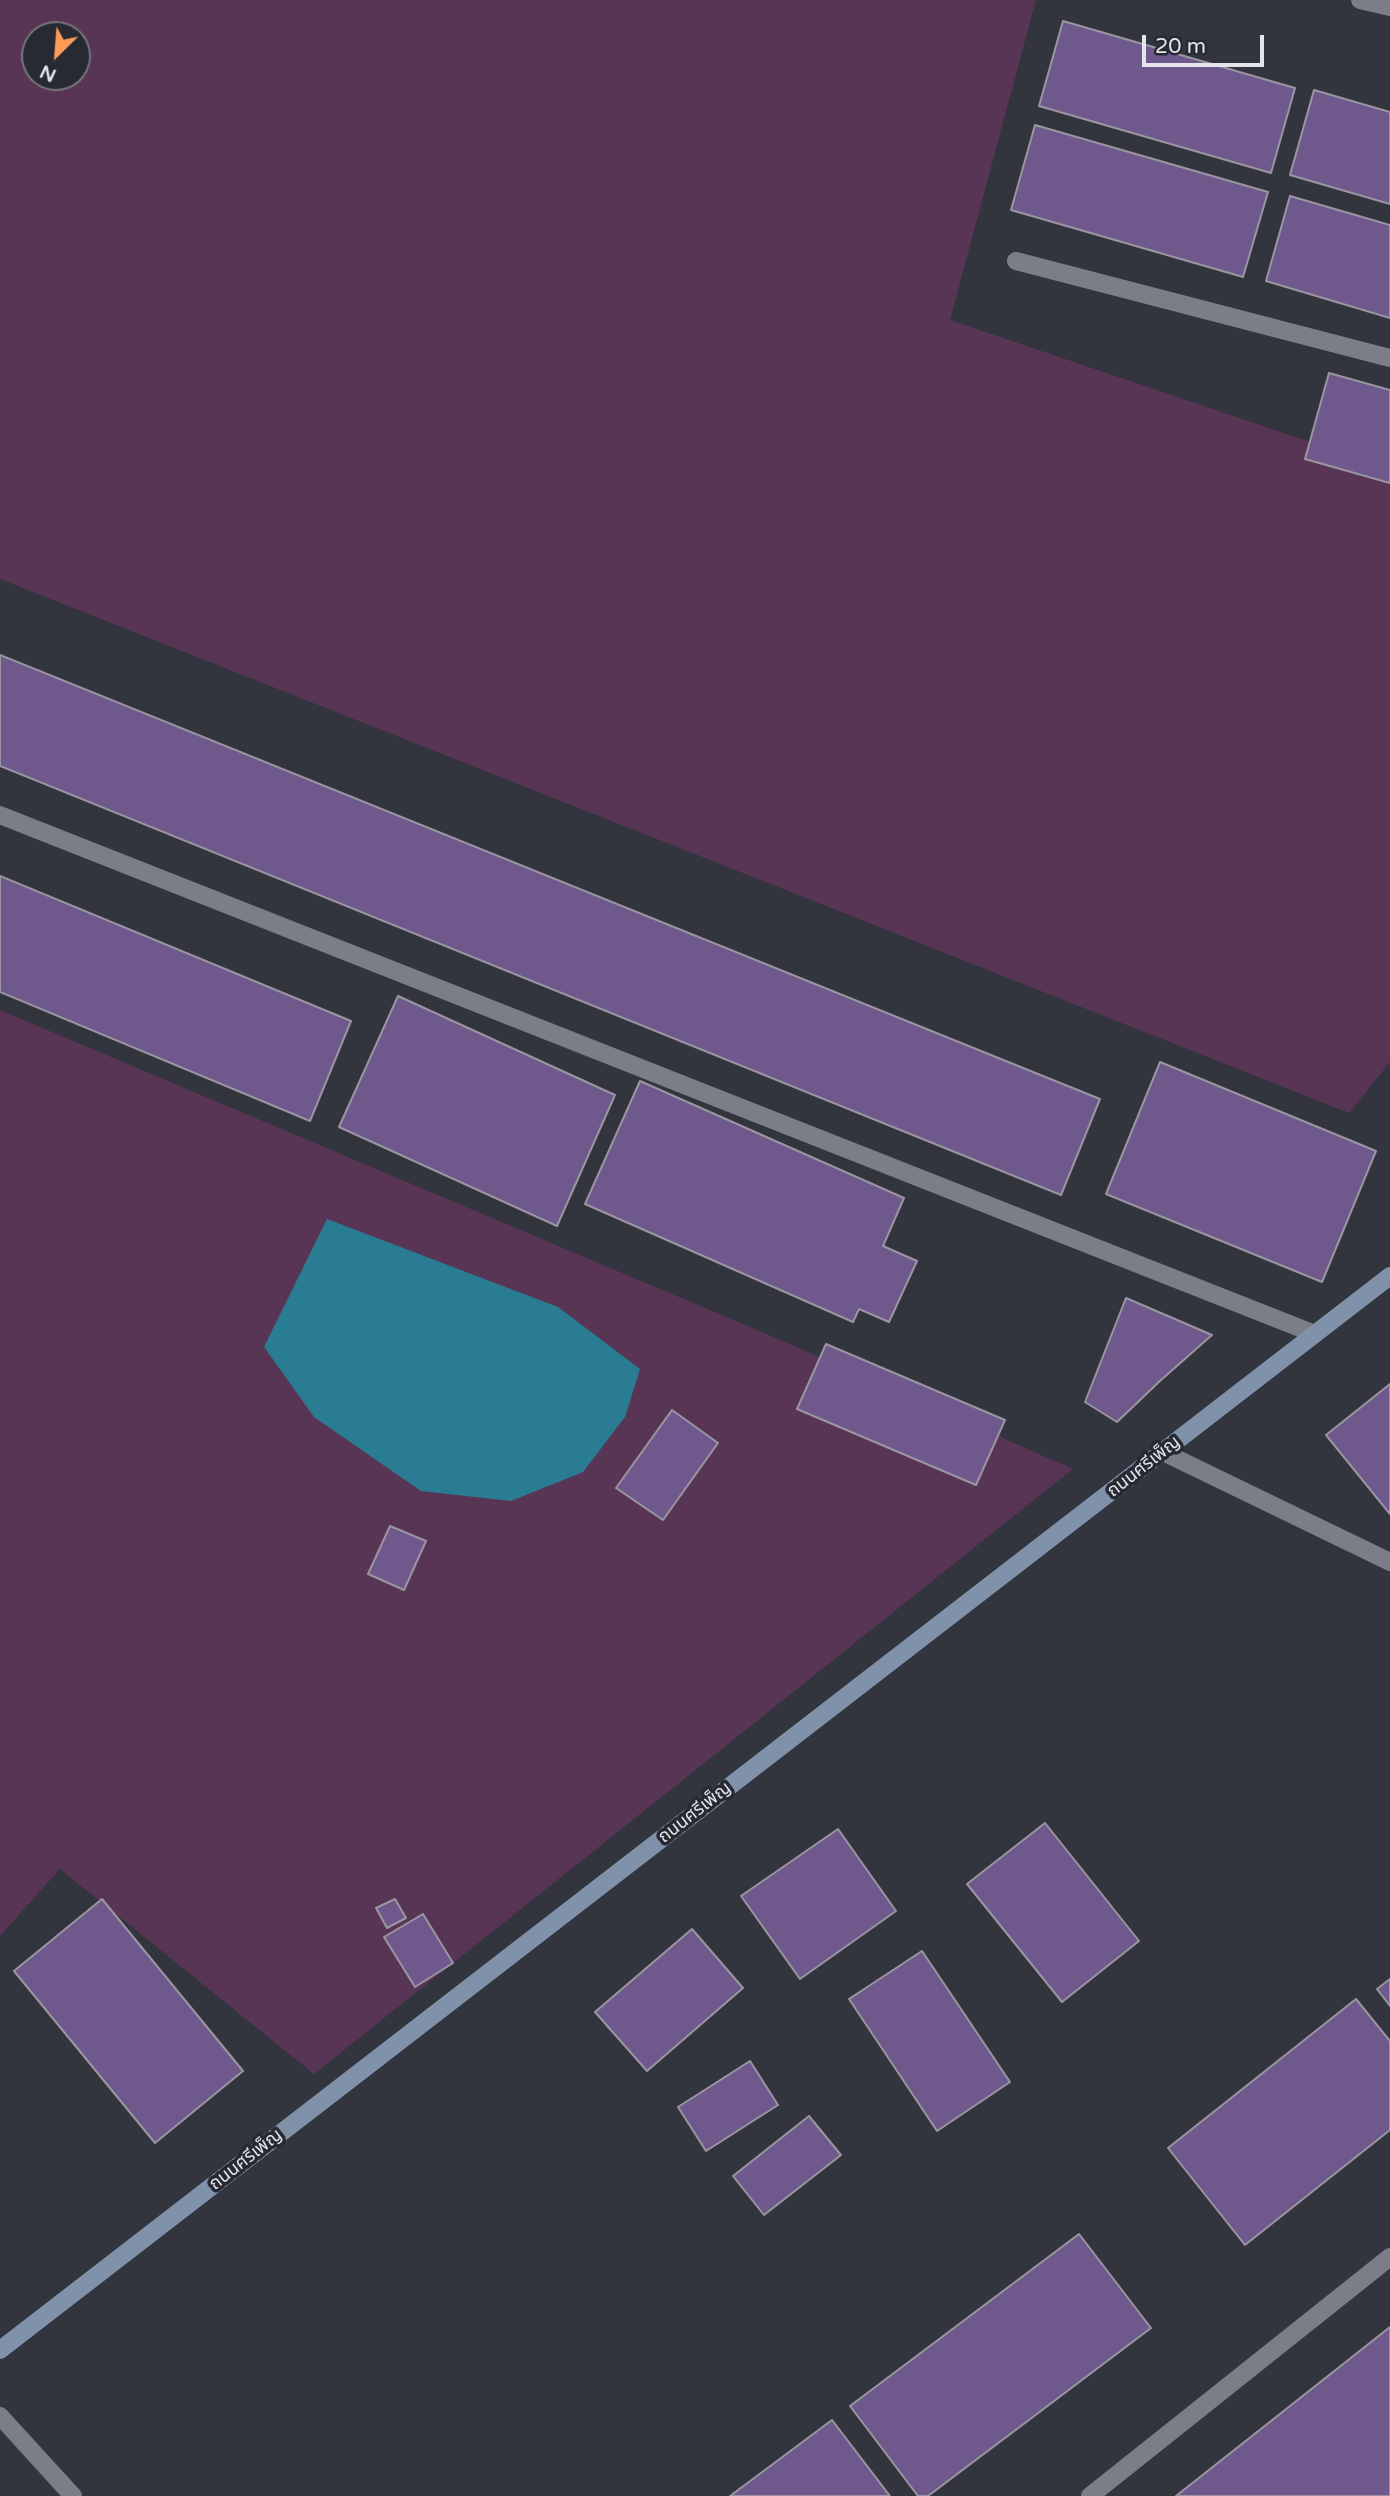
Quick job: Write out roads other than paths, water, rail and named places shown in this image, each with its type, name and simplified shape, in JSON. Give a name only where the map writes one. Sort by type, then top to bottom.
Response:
[{"type":"main road","name":"ถนนศรีเพ็ญ","points":[[0,2350],[1390,1276]]},
{"type":"street","points":[[1360,0],[1390,7]]},
{"type":"street","points":[[1016,261],[1390,358]]},
{"type":"street","points":[[0,815],[1315,1334]]},
{"type":"street","points":[[1163,1452],[1390,1562]]},
{"type":"street","points":[[1090,2496],[1390,2257]]},
{"type":"street","points":[[0,2416],[73,2496]]},
{"type":"water","points":[[327,1219],[558,1307],[640,1369],[625,1417],[583,1472],[511,1501],[421,1491],[314,1417],[264,1347]]}]
